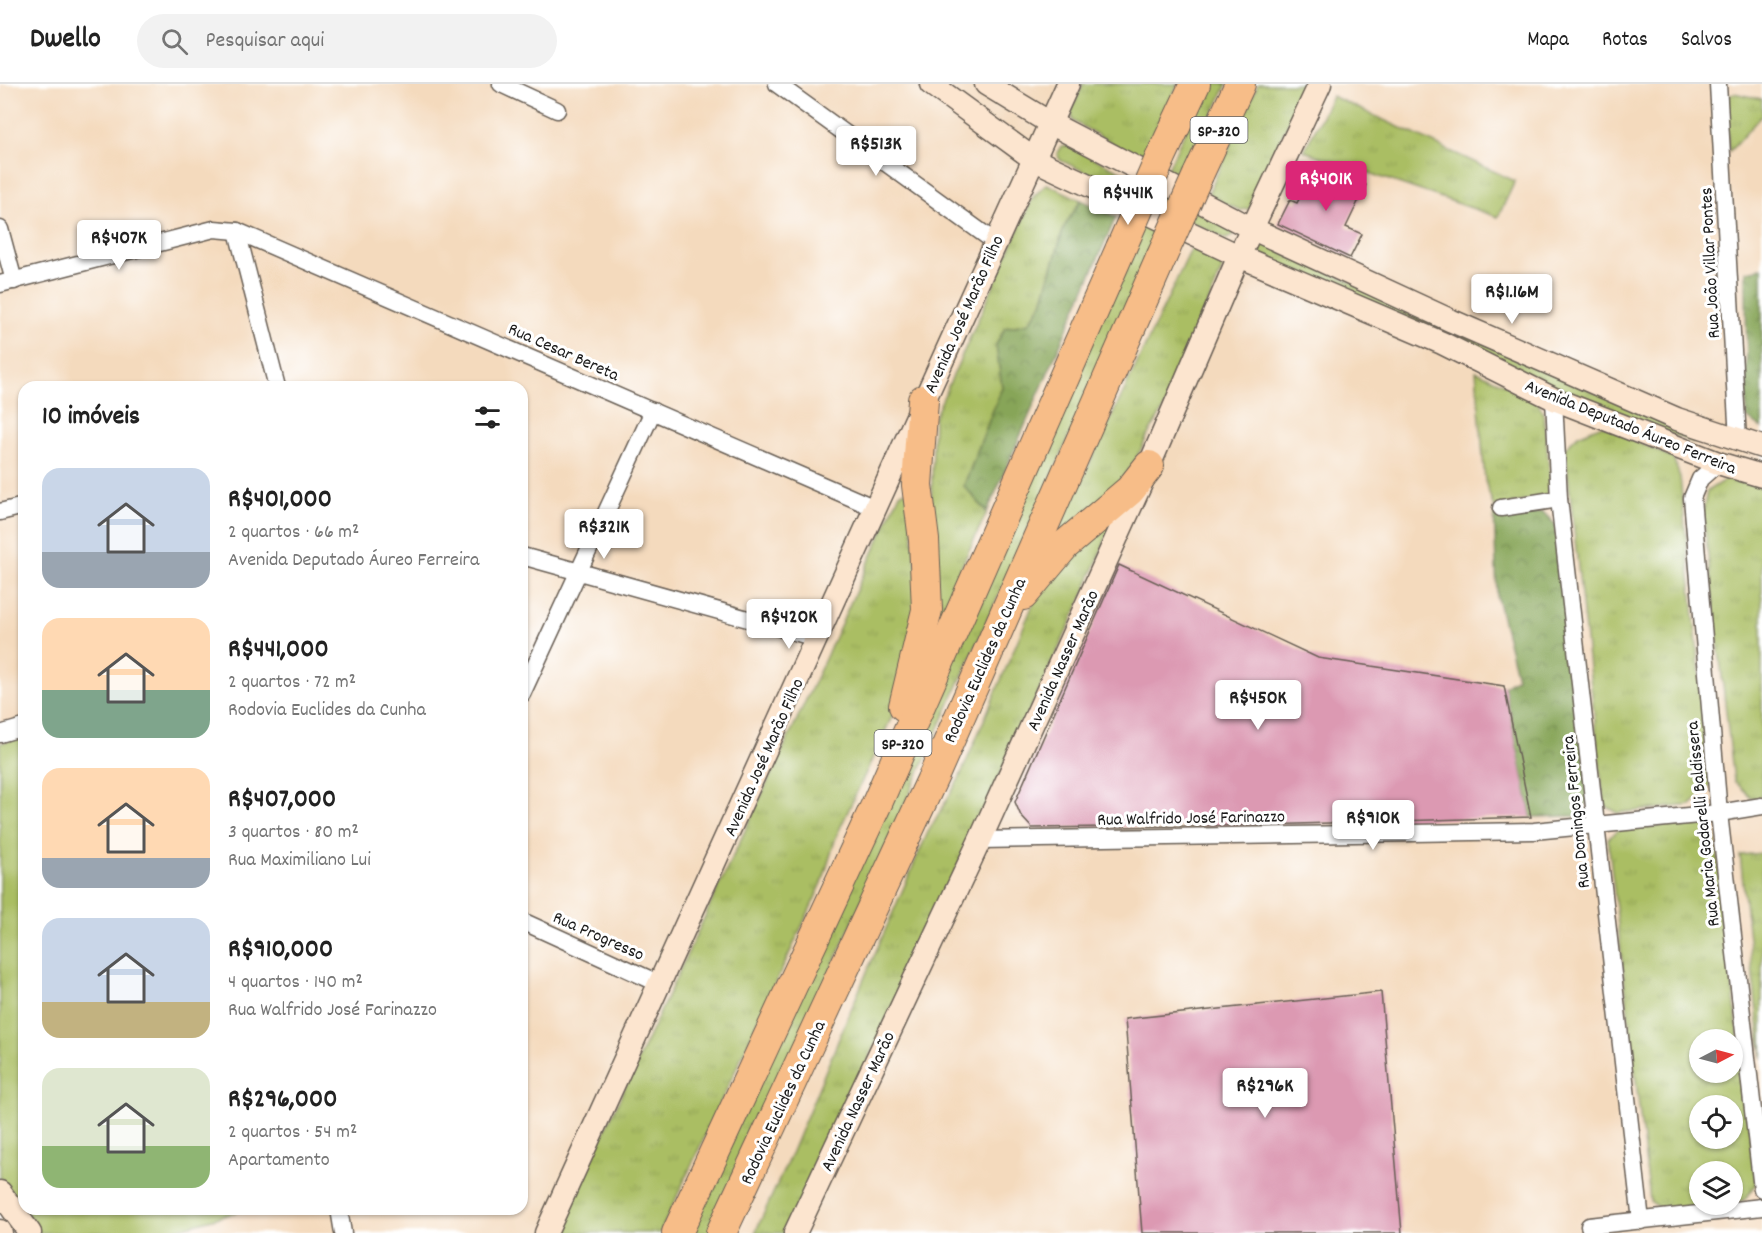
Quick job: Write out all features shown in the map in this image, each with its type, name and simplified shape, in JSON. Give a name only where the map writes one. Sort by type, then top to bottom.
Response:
[{"type":"highway","name":"SP-320","points":[[676,1233],[878,801],[1195,84]]},
{"type":"highway","name":"Rodovia Euclides da Cunha","points":[[721,1233],[935,773],[1161,258],[1240,84]]},
{"type":"highway","points":[[878,801],[927,610],[924,540],[917,485],[923,400]]},
{"type":"highway","points":[[1001,621],[1065,545],[1130,490],[1149,466]]},
{"type":"main road","name":"Avenida Deputado Áureo Ferreira","points":[[931,84],[1035,160],[1239,256],[1442,343],[1554,399],[1719,463],[1762,476]]},
{"type":"main road","name":"Avenida Deputado Áureo Ferreira","points":[[986,84],[1050,123],[1253,229],[1452,321],[1677,419],[1738,441],[1762,447]]},
{"type":"main road","name":"Avenida José Marão Filho","points":[[546,1233],[1068,84]]},
{"type":"main road","name":"Avenida Nasser Marão","points":[[795,1233],[980,840],[1149,466],[1239,256],[1320,84]]},
{"type":"main road","points":[[1442,343],[1452,321]]},
{"type":"main road","points":[[1719,463],[1738,441]]},
{"type":"main road","points":[[1,1196],[30,1233]]},
{"type":"street","points":[[501,84],[557,110]]},
{"type":"street","points":[[777,84],[995,242]]},
{"type":"street","name":"Rua João Villar Pontes","points":[[1718,84],[1738,441]]},
{"type":"street","points":[[0,230],[7,283],[214,229],[237,231],[275,381]]},
{"type":"street","name":"Rua Cesar Bereta","points":[[237,231],[875,508]]},
{"type":"street","name":"Rua Domingos Ferreira","points":[[1554,399],[1560,499],[1641,1221]]},
{"type":"street","points":[[528,681],[653,411]]},
{"type":"street","name":"Rua Maria Godarelli Baldissera","points":[[1719,463],[1700,479],[1692,498],[1719,813],[1762,1189]]},
{"type":"street","points":[[1501,508],[1560,499]]},
{"type":"street","points":[[0,512],[18,508]]},
{"type":"street","points":[[528,558],[816,638]]},
{"type":"street","points":[[0,734],[18,729]]},
{"type":"street","name":"Rua Walfrido José Farinazzo","points":[[980,840],[1522,831],[1596,826],[1762,807]]},
{"type":"street","name":"Rua Progresso","points":[[528,924],[660,984]]},
{"type":"street","points":[[1588,1226],[1762,1208]]},
{"type":"street","points":[[340,1215],[343,1233]]},
{"type":"green space","points":[[1083,84],[1178,84],[1142,160],[1073,121],[1071,112]]},
{"type":"green space","points":[[1207,84],[1227,84],[1181,182],[1166,173]]},
{"type":"green space","points":[[1258,84],[1306,84],[1249,209],[1240,210],[1207,196]]},
{"type":"green space","points":[[1734,93],[1762,99],[1762,115],[1729,152],[1725,99]]},
{"type":"green space","points":[[1332,96],[1515,181],[1498,217],[1304,151]]},
{"type":"green space","points":[[1061,146],[1069,146],[1233,227],[1232,236],[1226,239],[1060,160],[1057,153]]},
{"type":"green space","points":[[1047,184],[1081,200],[1064,227],[1042,303],[1029,323],[1005,328],[996,345],[1002,387],[964,485],[987,512],[955,580],[941,621],[934,622],[930,541],[934,418],[1033,197]]},
{"type":"green space","points":[[1081,200],[1116,217],[987,512],[964,486],[1002,387],[996,345],[1005,328],[1029,323],[1042,303],[1064,227]]},
{"type":"green space","points":[[1144,219],[1163,227],[713,1233],[686,1233]]},
{"type":"green space","points":[[1194,243],[1220,256],[1223,267],[1167,404],[1133,465],[1115,486],[1060,536],[1061,524]]},
{"type":"green space","points":[[1263,243],[1439,321],[1441,329],[1439,333],[1262,257],[1259,252]]},
{"type":"green space","points":[[1762,268],[1762,428],[1747,418],[1746,271]]},
{"type":"green space","points":[[1460,333],[1693,434],[1694,443],[1557,389],[1459,344]]},
{"type":"green space","points":[[1476,371],[1536,398],[1543,412],[1551,484],[1545,496],[1494,508],[1485,481]]},
{"type":"green space","points":[[1602,425],[1673,458],[1680,477],[1711,785],[1691,805],[1618,813],[1604,805],[1565,448],[1578,435]]},
{"type":"green space","points":[[1726,479],[1762,487],[1762,797],[1753,799],[1734,781],[1703,512],[1707,491]]},
{"type":"green space","points":[[908,491],[921,612],[894,712],[836,837],[822,883],[660,1233],[557,1233],[826,657],[900,493]]},
{"type":"green space","points":[[1494,508],[1497,515],[1505,518],[1543,512],[1555,524],[1589,799],[1576,816],[1531,817],[1504,686],[1517,678],[1497,597]]},
{"type":"green space","points":[[1111,518],[1109,531],[1083,596],[788,1233],[755,1233],[928,832],[959,779],[1034,602],[1067,550]]},
{"type":"green space","points":[[18,738],[18,1205],[0,1176],[0,743]]},
{"type":"green space","points":[[1703,822],[1715,834],[1738,1029],[1689,1029],[1689,1083],[1743,1083],[1743,1074],[1756,1185],[1744,1200],[1743,1161],[1689,1161],[1689,1208],[1664,1211],[1650,1201],[1608,839],[1619,829]]},
{"type":"green space","points":[[1762,853],[1762,1059],[1740,855]]},
{"type":"green space","points":[[26,1215],[226,1215],[164,1233],[39,1233]]},
{"type":"building","points":[[1314,169],[1322,174],[1324,170],[1352,183],[1354,179],[1366,185],[1346,227],[1362,234],[1350,258],[1278,224],[1290,200],[1297,203]]},
{"type":"building","points":[[1119,565],[1318,658],[1504,686],[1531,817],[1263,825],[1032,828],[1021,816],[1015,802]]},
{"type":"building","points":[[1381,992],[1402,1233],[1142,1233],[1125,1019]]}]
